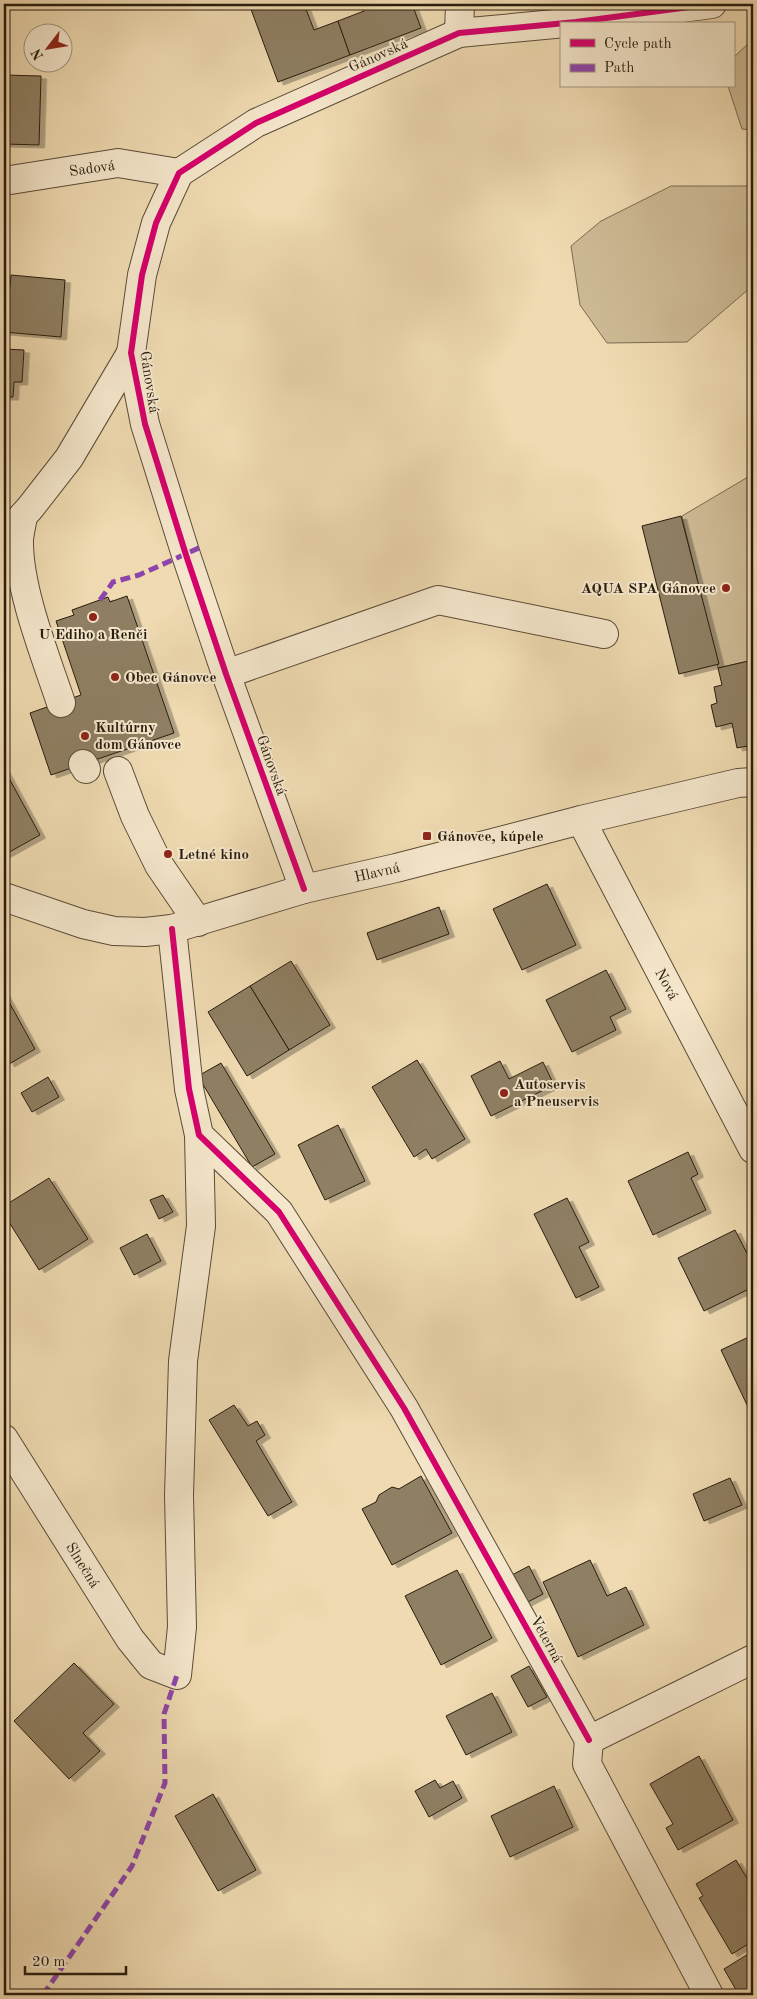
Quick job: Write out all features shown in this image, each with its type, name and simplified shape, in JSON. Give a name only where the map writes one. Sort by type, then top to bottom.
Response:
[{"type":"street","points":[[459,33],[460,4]]},
{"type":"street","name":"Gánovská","points":[[576,22],[712,4]]},
{"type":"street","name":"Gánovská","points":[[304,889],[226,674],[144,424],[130,353],[142,275],[156,223],[179,173],[256,123],[459,33],[560,24]]},
{"type":"street","name":"Sadová","points":[[4,181],[118,163],[179,173]]},
{"type":"street","points":[[4,537],[69,458],[130,353]]},
{"type":"street","points":[[23,516],[19,538],[22,573],[36,626],[61,703]]},
{"type":"street","points":[[226,674],[438,600],[604,634]]},
{"type":"street","points":[[118,771],[135,816],[159,865],[198,922]]},
{"type":"street","name":"Hlavná","points":[[4,897],[83,924],[114,931],[145,932],[172,929],[304,889],[396,868],[581,820],[738,783],[753,782]]},
{"type":"street","name":"Nová","points":[[581,820],[753,1149]]},
{"type":"street","points":[[172,929],[189,1088],[199,1135]]},
{"type":"street","name":"Veterná","points":[[199,1135],[279,1212],[404,1408],[589,1740]]},
{"type":"street","name":"Slnečná","points":[[4,1439],[130,1639],[151,1665],[177,1675],[182,1628],[179,1495],[183,1361],[201,1226],[199,1135]]},
{"type":"street","points":[[709,1995],[587,1764],[589,1740],[753,1659]]},
{"type":"shaded area","points":[[753,39],[753,130],[742,129],[729,88],[734,88],[734,57]]},
{"type":"shaded area","points":[[671,186],[753,186],[753,290],[750,288],[687,342],[607,343],[580,305],[571,246],[601,221]]},
{"type":"shaded area","name":"AQUA SPA Gánovce","points":[[753,474],[753,660],[718,668],[682,516]]},
{"type":"building","points":[[249,4],[304,4],[314,30],[338,21],[350,55],[278,82]]},
{"type":"building","points":[[361,4],[412,4],[421,28],[350,55],[338,21],[364,11]]},
{"type":"building","points":[[4,75],[41,76],[39,145],[4,144]]},
{"type":"building","points":[[11,275],[65,280],[61,337],[4,332],[4,286],[10,286]]},
{"type":"building","points":[[4,349],[24,350],[22,382],[14,382],[13,397],[4,397]]},
{"type":"building","points":[[681,516],[719,664],[679,674],[642,526]]},
{"type":"building","name":"Obec Gánovce","points":[[127,596],[174,733],[51,775],[30,713],[81,695],[56,621],[74,615],[72,610],[108,597],[110,602]]},
{"type":"building","points":[[753,660],[753,745],[737,748],[732,723],[716,727],[711,705],[717,703],[714,687],[722,685],[718,668]]},
{"type":"building","points":[[4,769],[40,835],[4,855]]},
{"type":"building","points":[[547,884],[576,945],[522,970],[493,909]]},
{"type":"building","points":[[439,907],[449,934],[377,960],[367,933]]},
{"type":"building","points":[[291,961],[330,1025],[289,1050],[250,986]]},
{"type":"building","points":[[606,970],[626,1009],[610,1017],[616,1030],[572,1052],[546,1000]]},
{"type":"building","points":[[250,986],[289,1050],[247,1076],[208,1012]]},
{"type":"building","points":[[4,993],[35,1049],[9,1064],[4,1054]]},
{"type":"building","points":[[417,1060],[465,1139],[432,1159],[426,1149],[414,1157],[372,1087]]},
{"type":"building","points":[[500,1061],[509,1079],[543,1062],[554,1085],[491,1116],[471,1076]]},
{"type":"building","points":[[221,1063],[275,1154],[252,1167],[198,1076]]},
{"type":"building","points":[[48,1077],[59,1097],[32,1112],[21,1093]]},
{"type":"building","points":[[338,1125],[365,1181],[325,1200],[298,1145]]},
{"type":"building","points":[[688,1152],[698,1174],[691,1178],[706,1210],[653,1235],[628,1181]]},
{"type":"building","points":[[49,1178],[88,1239],[39,1270],[4,1214],[4,1206]]},
{"type":"building","points":[[163,1195],[173,1212],[159,1219],[150,1200]]},
{"type":"building","points":[[567,1198],[589,1242],[579,1247],[599,1287],[576,1298],[534,1214]]},
{"type":"building","points":[[735,1230],[753,1265],[753,1287],[704,1311],[678,1258]]},
{"type":"building","points":[[147,1234],[161,1261],[134,1275],[120,1248]]},
{"type":"building","points":[[753,1335],[753,1405],[748,1407],[721,1350]]},
{"type":"building","points":[[234,1405],[248,1426],[257,1421],[265,1435],[256,1441],[292,1502],[268,1516],[209,1420]]},
{"type":"building","points":[[421,1476],[452,1533],[392,1565],[362,1509],[376,1502],[379,1495],[392,1487],[399,1489]]},
{"type":"building","points":[[730,1478],[742,1505],[704,1521],[693,1494]]},
{"type":"building","points":[[590,1560],[607,1596],[626,1587],[644,1625],[578,1657],[543,1582]]},
{"type":"building","points":[[529,1566],[543,1594],[526,1603],[512,1575]]},
{"type":"building","points":[[457,1570],[492,1638],[441,1665],[405,1596]]},
{"type":"building","points":[[74,1663],[114,1704],[83,1733],[100,1751],[69,1779],[14,1721]]},
{"type":"building","points":[[529,1666],[547,1697],[528,1707],[511,1676]]},
{"type":"building","points":[[492,1693],[512,1732],[466,1755],[446,1716]]},
{"type":"building","points":[[699,1756],[733,1820],[678,1850],[666,1828],[673,1824],[650,1784]]},
{"type":"building","points":[[435,1780],[440,1788],[453,1781],[462,1798],[429,1817],[415,1791]]},
{"type":"building","points":[[554,1786],[573,1827],[510,1857],[491,1816]]},
{"type":"building","points":[[213,1794],[256,1870],[218,1891],[175,1816]]},
{"type":"building","points":[[736,1860],[753,1888],[753,1941],[732,1954],[699,1898],[703,1896],[696,1884]]},
{"type":"building","points":[[753,1951],[753,1988],[739,1995],[724,1969]]},
{"type":"marked path","points":[[100,600],[113,582],[139,575],[201,547]]},
{"type":"marked path","points":[[43,1995],[132,1866],[165,1783],[164,1714],[177,1675]]},
{"type":"cycle path","points":[[576,22],[712,4]]},
{"type":"cycle path","points":[[304,889],[226,674],[145,424],[131,353],[142,275],[156,223],[179,173],[256,123],[459,33],[560,24]]},
{"type":"cycle path","points":[[172,929],[189,1089],[199,1135],[279,1212],[404,1408],[589,1740]]},
{"type":"place","name":"AQUA SPA Gánovce","points":[[726,588]]},
{"type":"place","name":"U Ediho a Renči","points":[[93,617]]},
{"type":"place","name":"Obec Gánovce","points":[[115,677]]},
{"type":"place","name":"Kultúrny dom Gánovce","points":[[85,736]]},
{"type":"place","name":"Gánovce, kúpele","points":[[427,836]]},
{"type":"place","name":"Letné kino","points":[[168,854]]},
{"type":"place","name":"Autoservis a Pneuservis","points":[[504,1093]]}]
